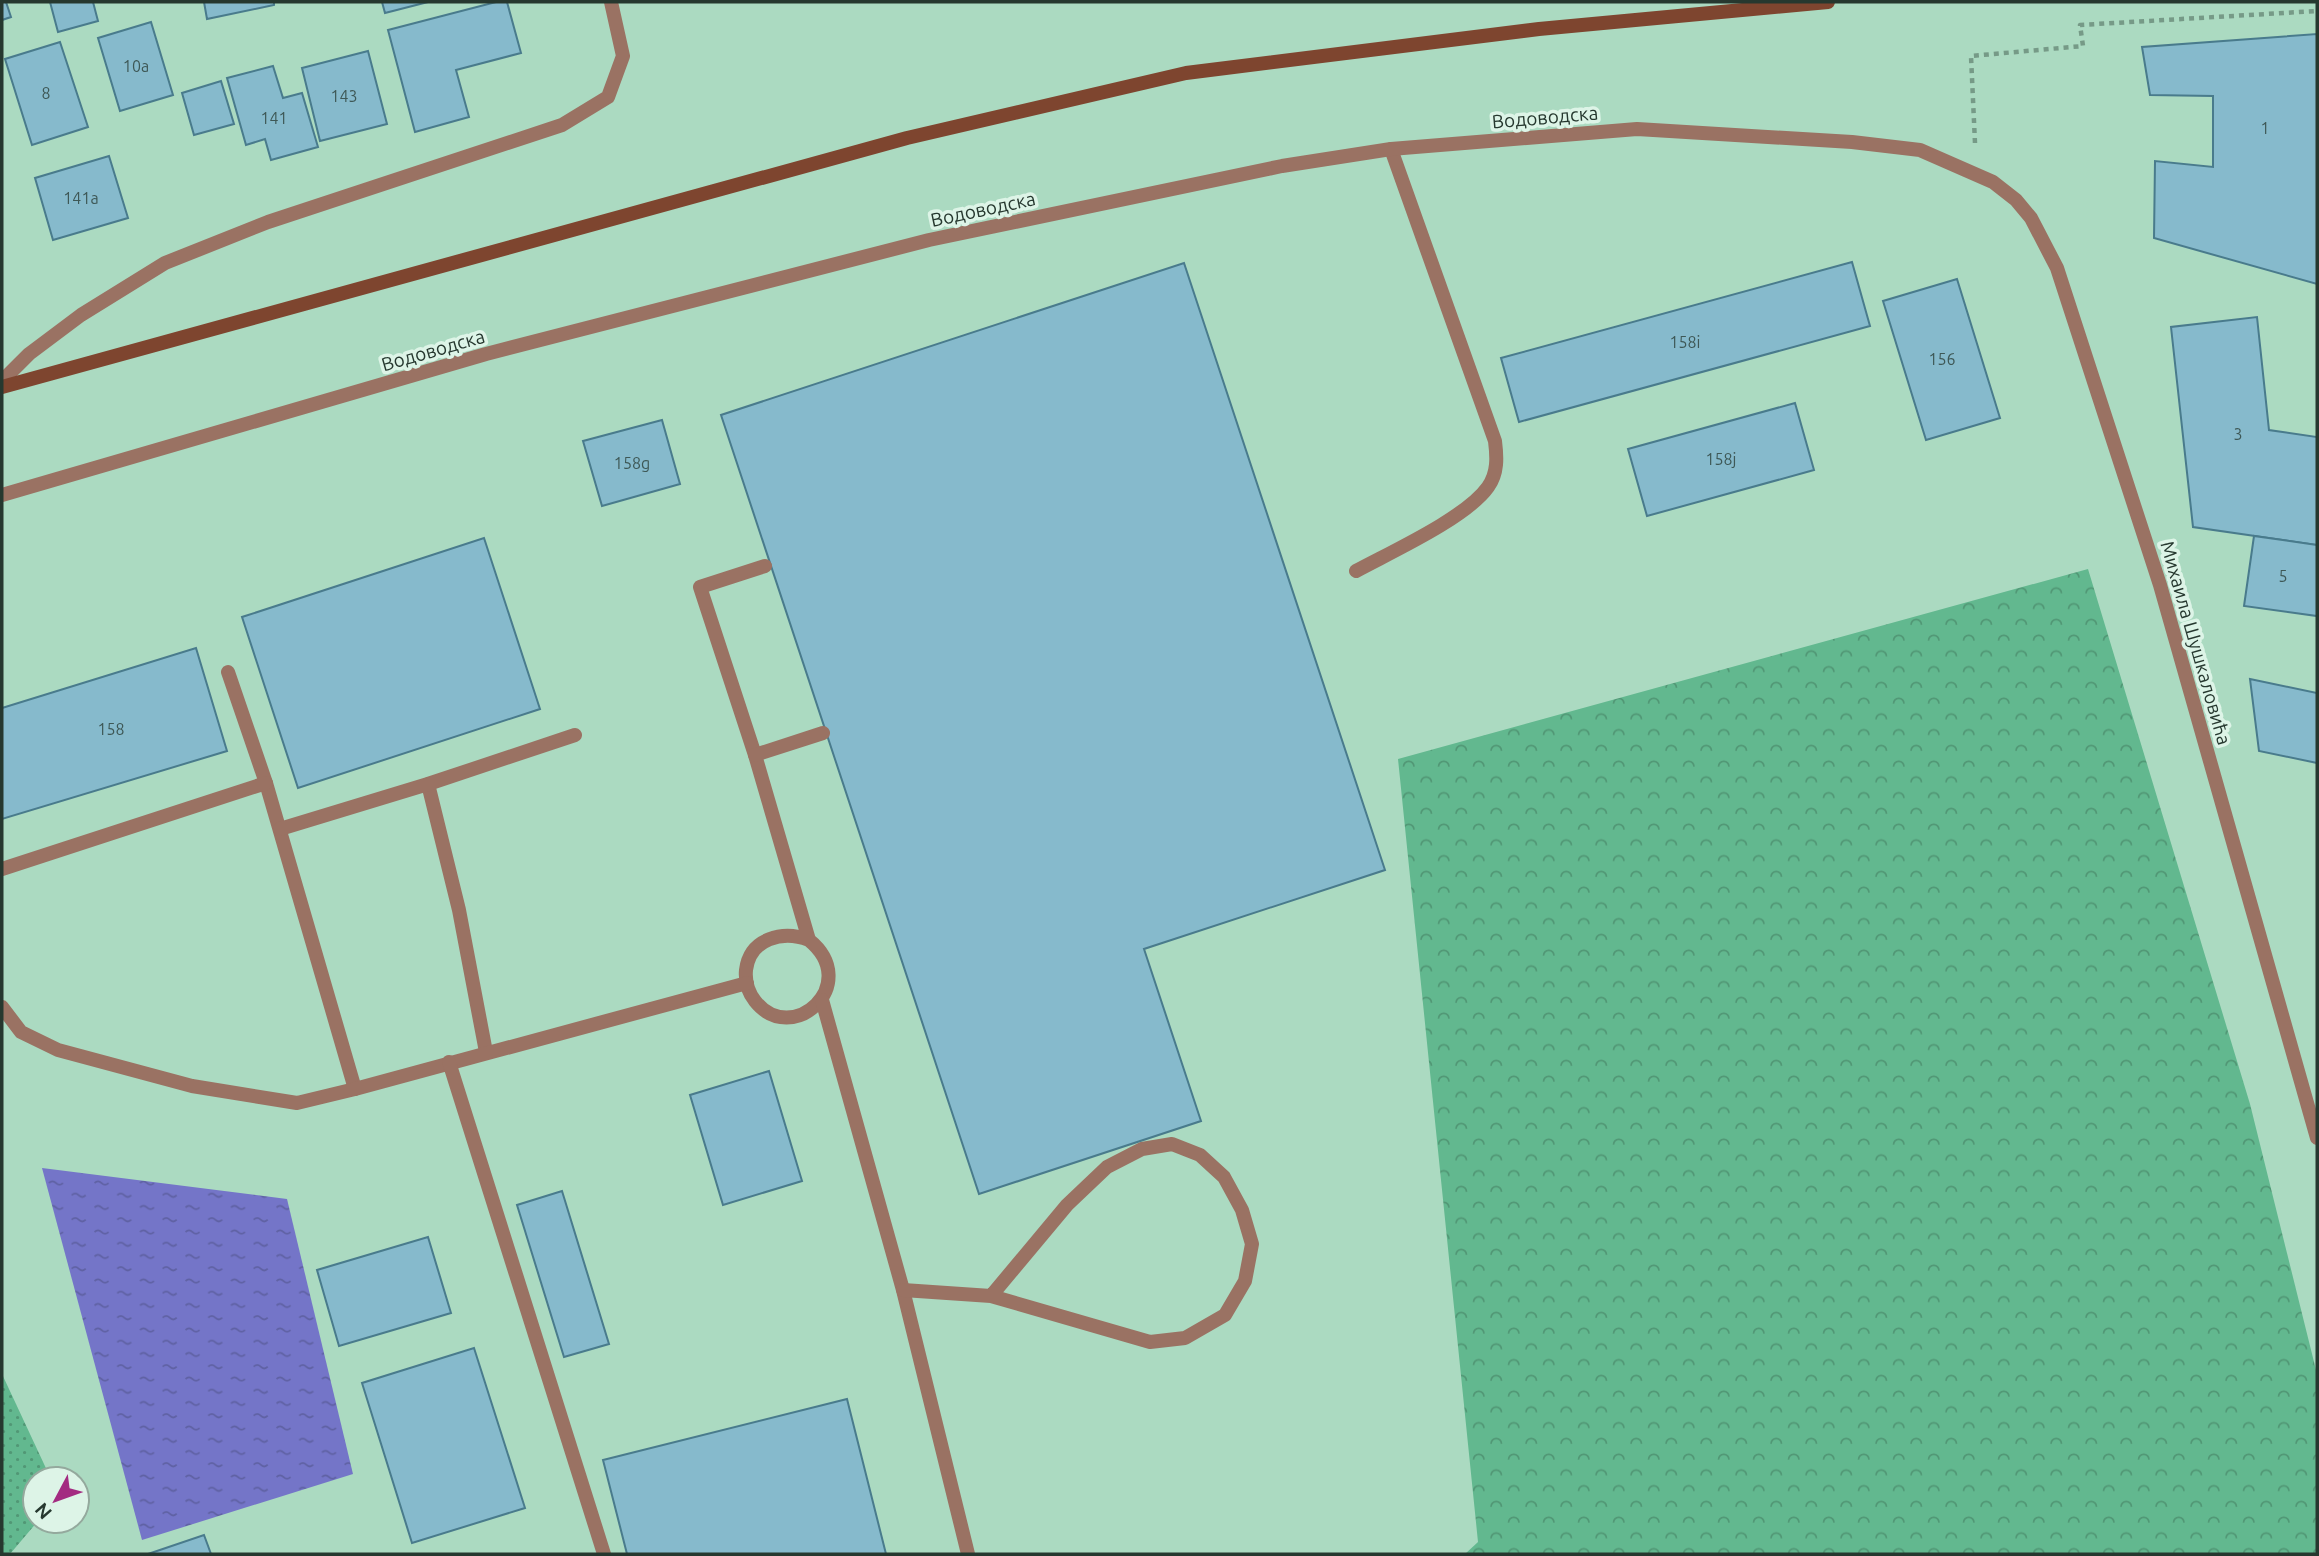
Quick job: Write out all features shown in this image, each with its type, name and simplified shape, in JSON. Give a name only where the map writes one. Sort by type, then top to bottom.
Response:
[{"type":"main road","points":[[2,387],[907,138],[1185,73],[1539,29],[1828,2]]},
{"type":"street","points":[[2,381],[29,354],[81,315],[165,263],[268,222],[562,125],[608,97],[623,56],[611,2]]},
{"type":"street","name":"Водоводска","points":[[2,495],[486,354],[929,240],[1282,166],[1391,149],[1637,129],[1852,142],[1920,150],[1993,182]]},
{"type":"street","points":[[1356,571],[1464,511],[1488,487],[1497,464],[1495,441],[1391,149]]},
{"type":"street","name":"Михаила Шушкаловића","points":[[1993,182],[2016,200],[2031,218],[2057,268],[2160,585],[2317,1138]]},
{"type":"street","points":[[765,566],[699,587],[755,755],[809,940]]},
{"type":"street","points":[[228,672],[266,783],[355,1089]]},
{"type":"street","points":[[755,755],[823,733]]},
{"type":"street","points":[[280,829],[428,784],[575,734]]},
{"type":"street","points":[[2,869],[266,783]]},
{"type":"street","points":[[428,784],[459,910],[486,1052]]},
{"type":"street","points":[[783,934],[809,940],[819,948],[829,973],[828,987],[822,1000],[812,1010],[800,1016],[771,1014],[751,995],[746,969],[751,956],[770,938],[783,934]]},
{"type":"street","points":[[2,1007],[21,1032],[58,1050],[192,1086],[297,1103],[747,983]]},
{"type":"street","points":[[822,1000],[903,1290],[968,1554]]},
{"type":"street","points":[[449,1062],[604,1554]]},
{"type":"street","points":[[903,1290],[991,1296],[1150,1342],[1185,1338],[1225,1315],[1245,1281],[1252,1244],[1242,1210],[1224,1177],[1200,1156],[1172,1144],[1142,1149],[1107,1167],[1067,1205],[991,1296]]},
{"type":"path","points":[[1974,108],[1971,56],[2083,46],[2080,25],[2317,11]]},
{"type":"green space","points":[[2088,569],[2250,1104],[2317,1374],[2317,1554],[1465,1554],[1478,1542],[1398,759]]},
{"type":"green space","points":[[2,1374],[44,1465],[21,1465],[21,1535],[26,1535],[10,1554],[2,1554]]},
{"type":"water","points":[[42,1168],[287,1199],[353,1474],[142,1540]]},
{"type":"building","points":[[2,2],[6,2],[11,17],[2,20]]},
{"type":"building","points":[[50,2],[93,2],[98,21],[58,32]]},
{"type":"building","points":[[204,2],[274,2],[274,5],[207,19]]},
{"type":"building","points":[[382,2],[428,2],[385,13]]},
{"type":"building","points":[[496,2],[507,2],[521,53],[456,70],[469,117],[415,132],[388,30]]},
{"type":"building","points":[[151,22],[173,95],[120,111],[98,38]]},
{"type":"building","points":[[2317,34],[2317,284],[2154,238],[2155,161],[2213,167],[2213,96],[2150,95],[2142,47]]},
{"type":"building","points":[[60,42],[88,127],[32,145],[5,59]]},
{"type":"building","points":[[368,51],[387,124],[320,141],[302,68]]},
{"type":"building","points":[[273,66],[283,98],[302,93],[318,147],[271,160],[265,139],[246,145],[227,78]]},
{"type":"building","points":[[221,81],[234,124],[194,135],[182,93]]},
{"type":"building","points":[[109,156],[128,218],[53,240],[35,178]]},
{"type":"building","points":[[1852,262],[1870,326],[1519,422],[1501,358]]},
{"type":"building","points":[[1184,263],[1385,870],[1144,949],[1201,1121],[979,1194],[721,415]]},
{"type":"building","points":[[1957,279],[2000,418],[1926,440],[1883,301]]},
{"type":"building","points":[[2257,317],[2269,430],[2317,437],[2317,545],[2193,527],[2171,327]]},
{"type":"building","points":[[1795,403],[1814,470],[1647,516],[1628,449]]},
{"type":"building","points":[[662,420],[680,484],[602,506],[583,441]]},
{"type":"building","points":[[2254,536],[2317,545],[2317,616],[2244,606]]},
{"type":"building","points":[[484,538],[540,709],[298,788],[242,617]]},
{"type":"building","points":[[196,648],[227,751],[2,819],[2,708]]},
{"type":"building","points":[[2250,679],[2317,693],[2317,763],[2259,751]]},
{"type":"building","points":[[769,1071],[802,1181],[723,1205],[690,1095]]},
{"type":"building","points":[[562,1191],[609,1344],[564,1357],[517,1205]]},
{"type":"building","points":[[428,1237],[451,1313],[339,1346],[317,1270]]},
{"type":"building","points":[[474,1348],[525,1508],[412,1543],[362,1383]]},
{"type":"building","points":[[847,1399],[886,1554],[627,1554],[603,1460]]},
{"type":"building","points":[[204,1535],[211,1554],[148,1554]]}]
